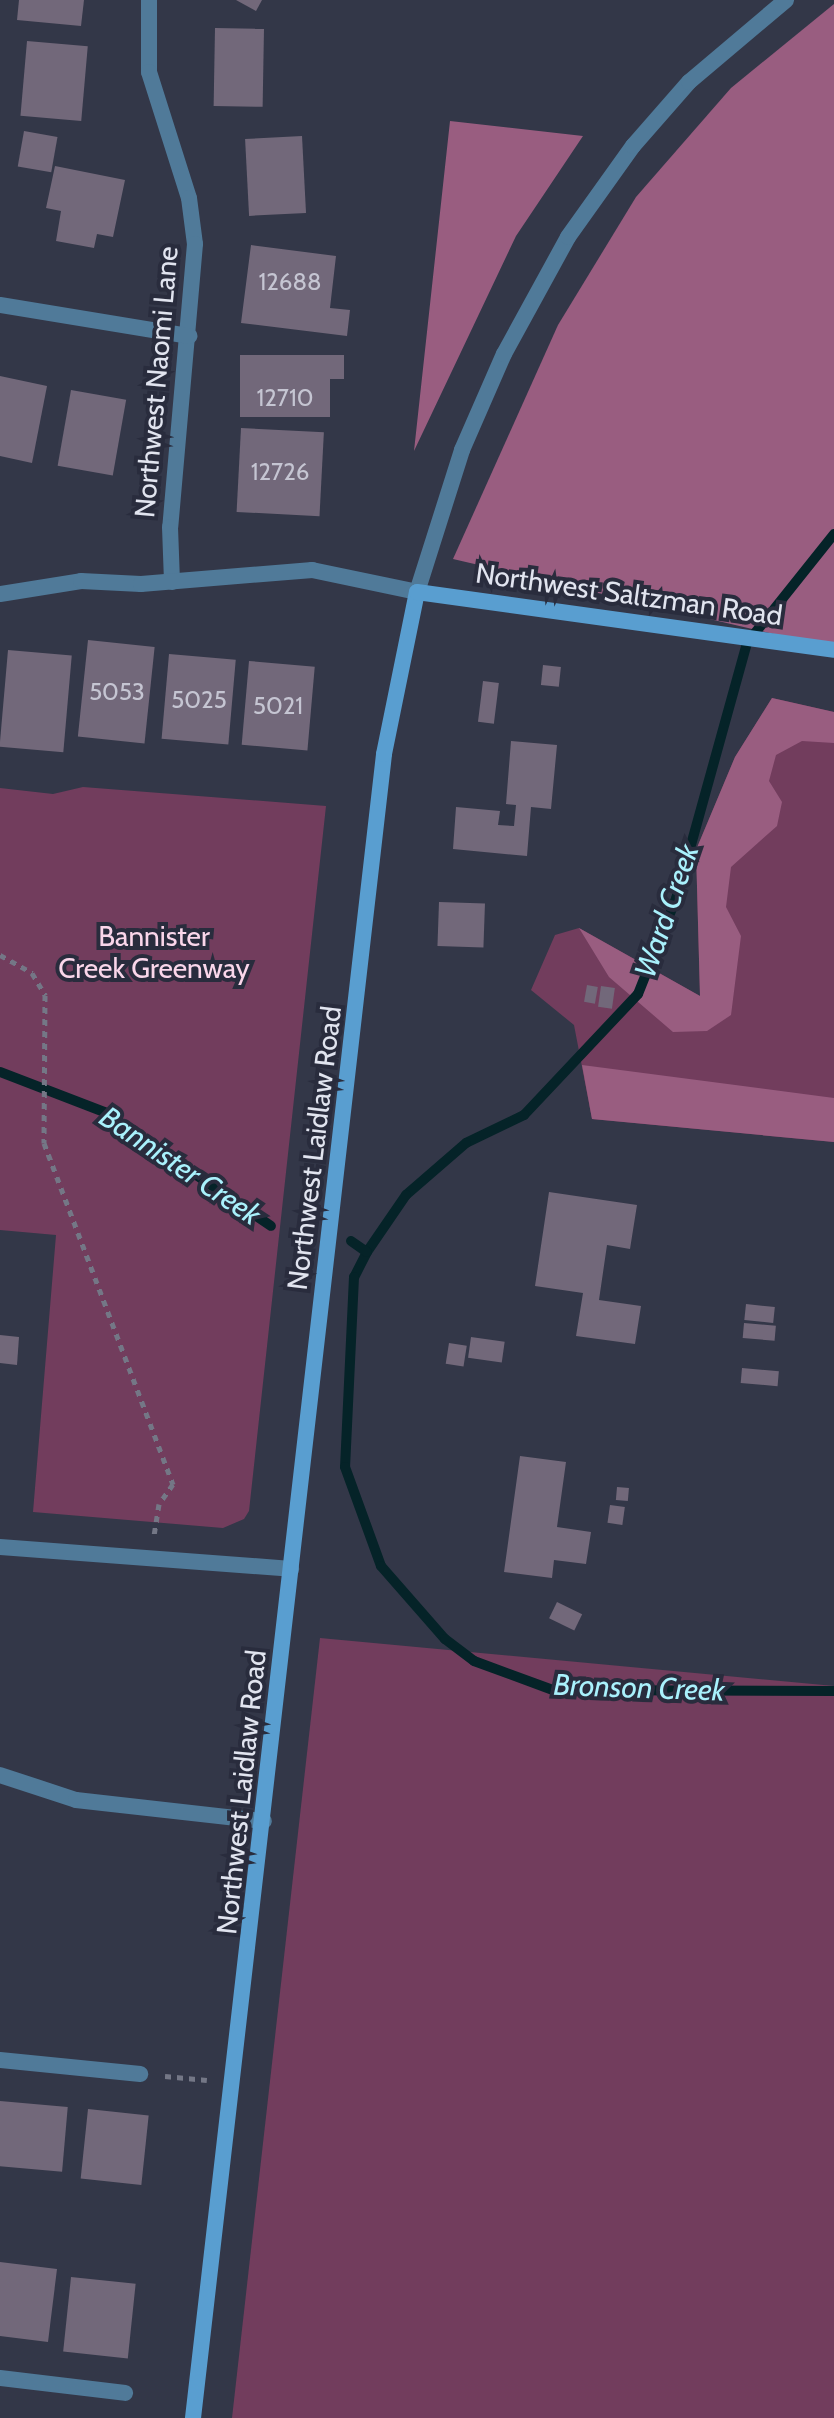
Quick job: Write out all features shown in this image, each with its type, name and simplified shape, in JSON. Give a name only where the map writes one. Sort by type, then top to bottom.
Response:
[{"type":"main road","name":"Northwest Saltzman Road","points":[[417,592],[721,631],[834,650]]},
{"type":"main road","name":"Northwest Laidlaw Road","points":[[193,2418],[234,2083],[384,754],[417,592]]},
{"type":"street","name":"Northwest Naomi Lane","points":[[149,0],[149,72],[189,198],[195,244],[170,527],[172,582]]},
{"type":"street","name":"Northwest Laidlaw Road","points":[[417,592],[466,439],[568,237],[633,146],[689,82],[786,0]]},
{"type":"street","points":[[0,305],[189,336]]},
{"type":"street","points":[[0,594],[81,581],[172,582],[312,570],[417,592]]},
{"type":"street","points":[[0,1547],[152,1561],[291,1569]]},
{"type":"street","points":[[0,1775],[76,1800],[264,1821]]},
{"type":"street","points":[[0,2060],[140,2074]]},
{"type":"street","points":[[0,2378],[125,2393]]},
{"type":"path","points":[[0,955],[40,981],[45,995],[48,1079],[44,1119],[48,1160],[173,1484],[156,1511],[152,1561]]},
{"type":"path","points":[[140,2074],[234,2083]]},
{"type":"green space","points":[[772,698],[834,712],[834,1142],[592,1119],[574,1025],[531,990],[555,935],[579,928],[700,996],[696,850],[735,757]]},
{"type":"green space","name":"Bannister Creek Greenway","points":[[83,787],[326,806],[249,1511],[244,1519],[223,1528],[33,1512],[56,1235],[0,1230],[0,788],[53,794]]},
{"type":"green space","points":[[320,1638],[834,1686],[834,2418],[232,2418]]},
{"type":"shaded area","points":[[834,4],[834,648],[453,559],[558,325],[636,197],[731,88]]},
{"type":"shaded area","points":[[450,121],[583,136],[516,236],[414,451]]},
{"type":"shaded area","points":[[772,698],[834,712],[834,743],[802,741],[776,755],[769,781],[782,802],[777,826],[731,867],[726,907],[741,936],[731,1015],[707,1031],[673,1032],[609,977],[579,928],[700,996],[696,850],[735,757]]},
{"type":"shaded area","points":[[582,1065],[834,1098],[834,1142],[592,1119]]},
{"type":"building","points":[[19,0],[84,0],[81,26],[17,20]]},
{"type":"building","points":[[236,0],[262,0],[256,11]]},
{"type":"building","points":[[215,28],[264,29],[263,107],[214,106]]},
{"type":"building","points":[[27,41],[88,46],[81,121],[20,116]]},
{"type":"building","points":[[24,131],[57,137],[51,172],[18,166]]},
{"type":"building","points":[[302,136],[306,213],[249,216],[245,139]]},
{"type":"building","points":[[55,166],[125,180],[113,237],[97,234],[94,248],[56,241],[61,211],[46,208]]},
{"type":"building","points":[[251,245],[336,256],[330,308],[350,310],[347,336],[241,323]]},
{"type":"building","points":[[240,355],[344,355],[344,379],[330,379],[330,417],[240,417]]},
{"type":"building","points":[[0,376],[47,386],[32,463],[0,456]]},
{"type":"building","points":[[71,390],[126,400],[113,476],[58,466]]},
{"type":"building","points":[[241,428],[324,432],[319,516],[237,512]]},
{"type":"building","points":[[88,640],[155,647],[144,743],[78,736]]},
{"type":"building","points":[[8,650],[72,656],[63,752],[0,747]]},
{"type":"building","points":[[169,654],[236,660],[228,745],[162,739]]},
{"type":"building","points":[[249,661],[315,667],[307,750],[242,745]]},
{"type":"building","points":[[543,665],[561,667],[559,687],[541,685]]},
{"type":"building","points":[[483,681],[499,683],[494,724],[478,722]]},
{"type":"building","points":[[511,741],[557,745],[551,809],[531,807],[527,856],[453,849],[456,807],[500,811],[498,825],[514,826],[516,805],[506,804]]},
{"type":"building","points":[[439,902],[485,904],[483,948],[437,946]]},
{"type":"building","points":[[587,985],[598,987],[595,1004],[584,1002]]},
{"type":"building","points":[[601,986],[615,988],[612,1009],[598,1007]]},
{"type":"building","points":[[549,1192],[637,1205],[630,1249],[607,1245],[599,1300],[641,1306],[635,1344],[576,1336],[583,1293],[535,1286]]},
{"type":"building","points":[[746,1304],[775,1307],[773,1323],[744,1320]]},
{"type":"building","points":[[744,1323],[776,1326],[775,1341],[743,1338]]},
{"type":"building","points":[[0,1335],[19,1337],[17,1365],[0,1363]]},
{"type":"building","points":[[471,1337],[505,1342],[502,1363],[468,1358]]},
{"type":"building","points":[[449,1343],[467,1346],[463,1367],[446,1364]]},
{"type":"building","points":[[742,1368],[779,1371],[778,1386],[741,1383]]},
{"type":"building","points":[[520,1456],[566,1462],[557,1527],[591,1532],[586,1564],[554,1560],[552,1578],[504,1572]]},
{"type":"building","points":[[617,1487],[629,1488],[628,1501],[616,1500]]},
{"type":"building","points":[[610,1505],[625,1507],[622,1525],[607,1523]]},
{"type":"building","points":[[557,1602],[582,1614],[574,1630],[549,1618]]},
{"type":"building","points":[[0,2101],[68,2107],[62,2172],[0,2166]]},
{"type":"building","points":[[88,2109],[149,2115],[141,2185],[81,2179]]},
{"type":"building","points":[[0,2262],[57,2269],[48,2342],[0,2336]]},
{"type":"building","points":[[71,2277],[136,2284],[128,2358],[63,2352]]},
{"type":"waterway","name":"Ward Creek","points":[[834,534],[747,643],[677,896],[638,994],[524,1115],[466,1143],[406,1195],[367,1252],[354,1277],[345,1467],[381,1566],[445,1639],[474,1661],[553,1690],[834,1691]]},
{"type":"waterway","name":"Bannister Creek","points":[[0,1072],[104,1112],[271,1226]]},
{"type":"waterway","name":"Bannister Creek","points":[[351,1241],[367,1252]]},
{"type":"water label","name":"Bronson Creek","points":[[639,1688]]}]
